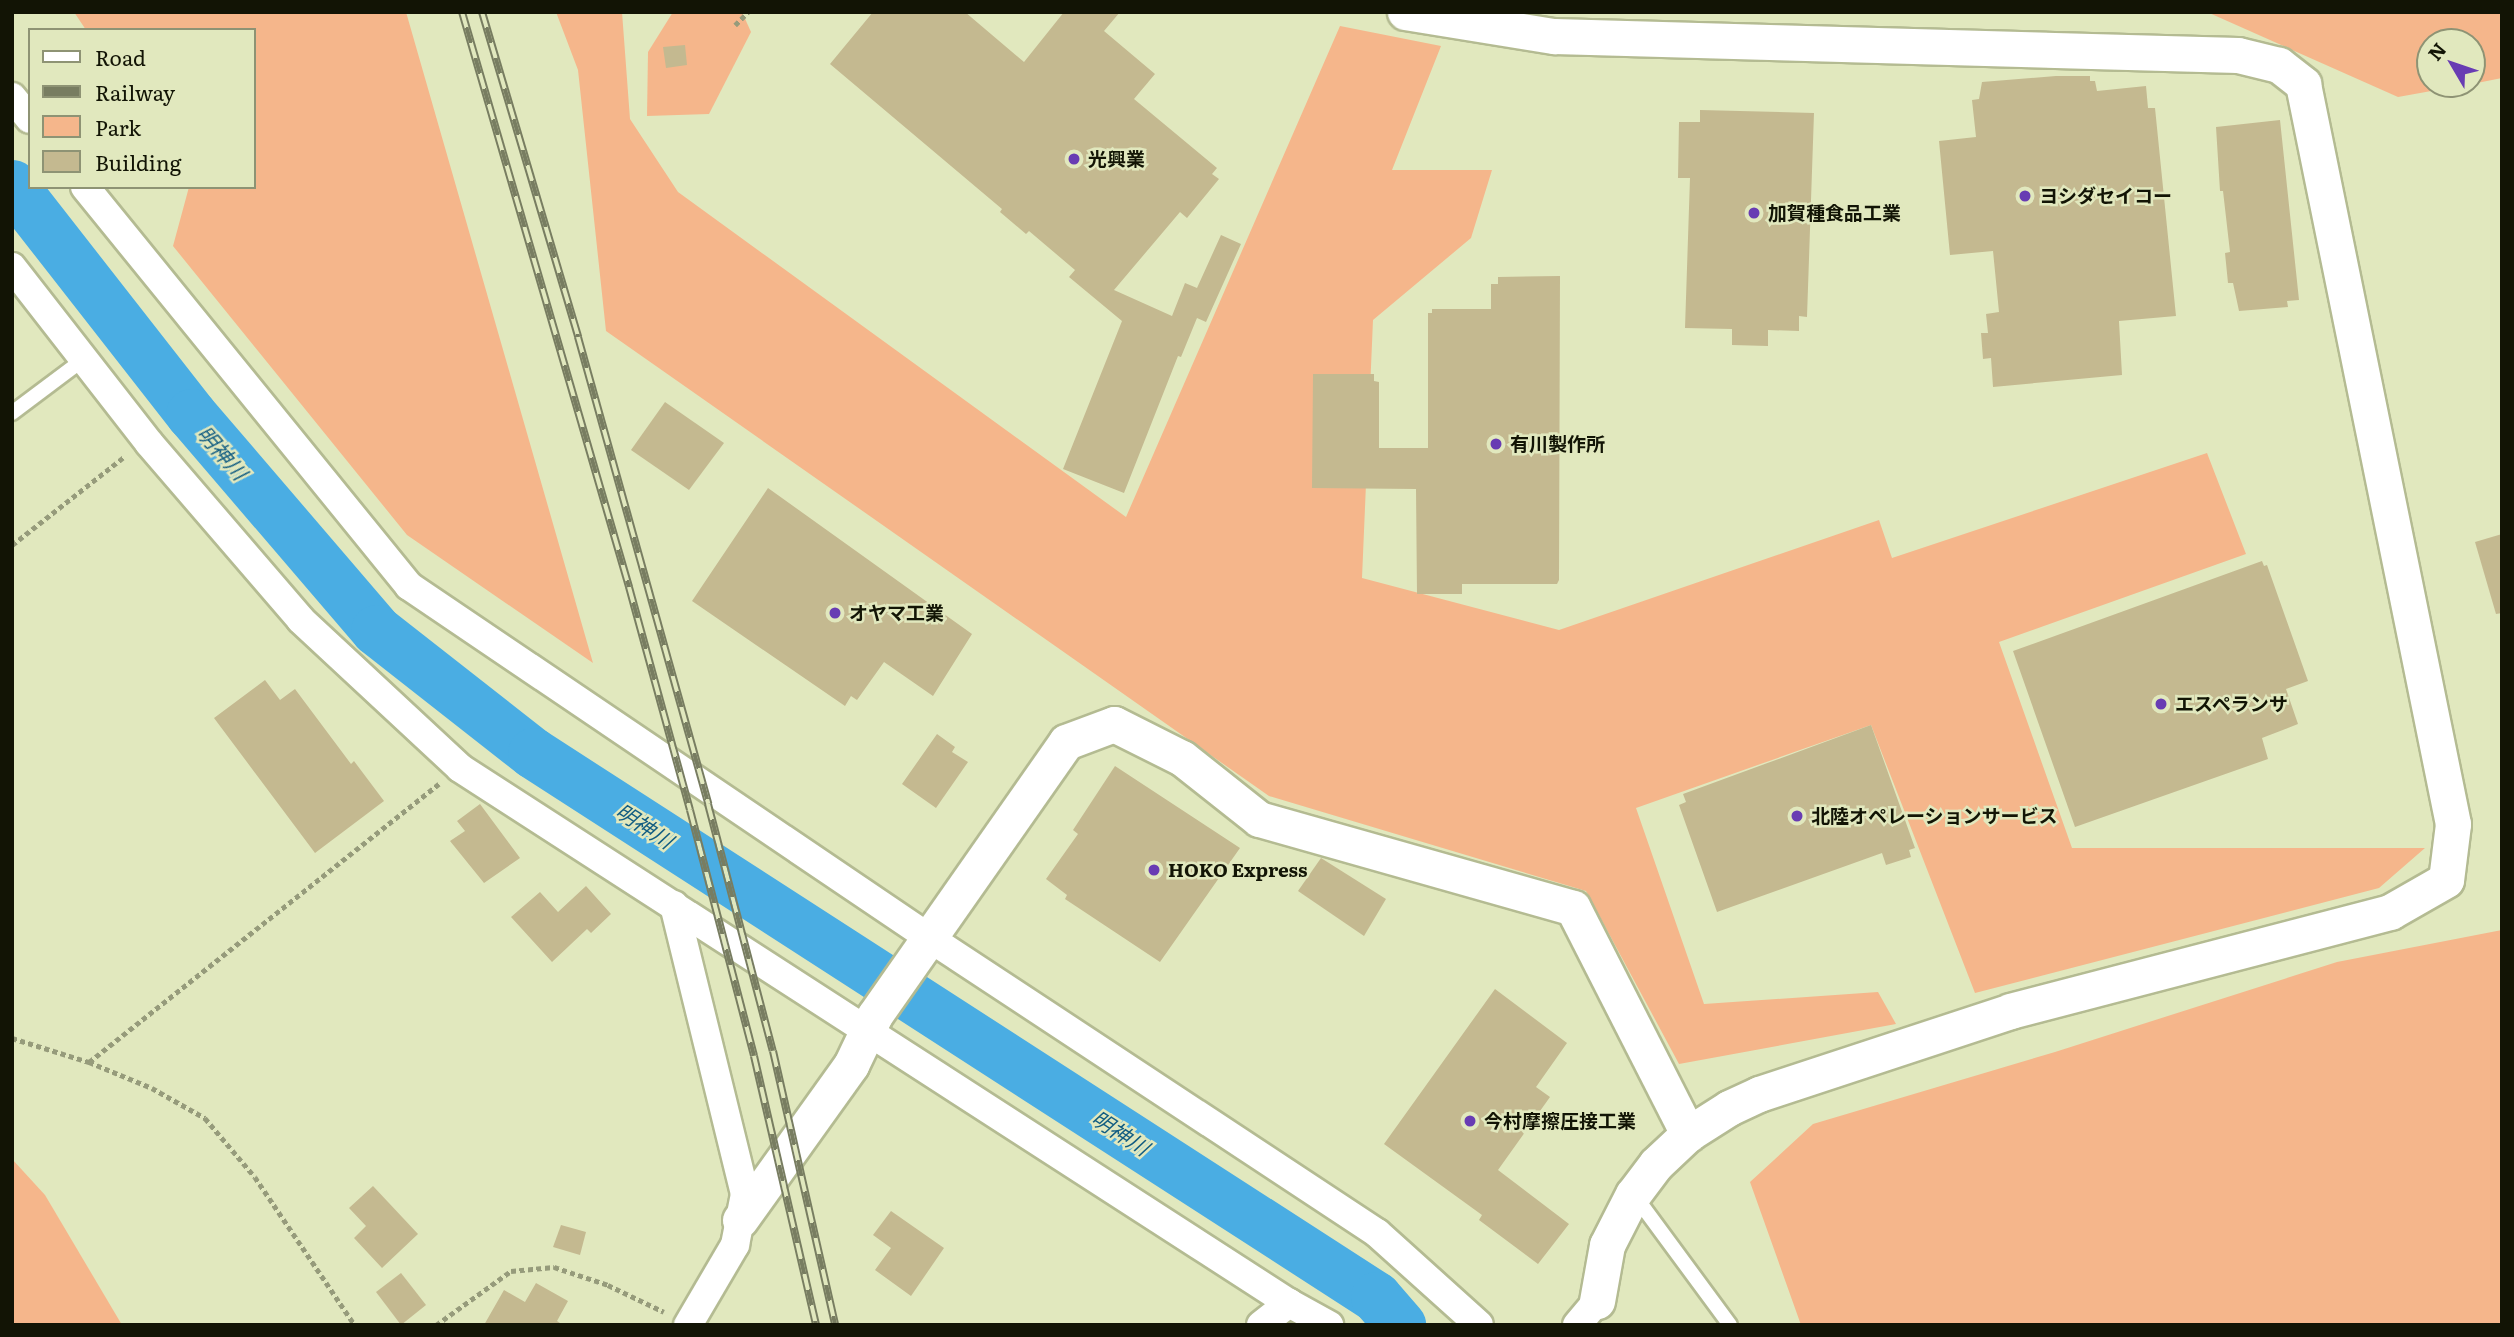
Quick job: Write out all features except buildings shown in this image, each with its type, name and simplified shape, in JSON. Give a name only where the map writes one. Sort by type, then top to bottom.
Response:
[{"type":"street","points":[[1405,12],[1555,36],[2238,55],[2279,65],[2303,85],[2453,824],[2446,880],[2390,912],[2011,1012],[1759,1094],[1688,1134],[1656,1164],[1633,1194],[1608,1245],[1589,1317]]},
{"type":"street","points":[[12,97],[28,117]]},
{"type":"street","points":[[87,189],[409,586],[920,948],[1377,1233],[1479,1325]]},
{"type":"street","points":[[12,267],[146,439],[301,620],[460,768],[674,905],[872,1023],[1289,1303],[1329,1325]]},
{"type":"street","points":[[740,1220],[851,1065],[872,1023],[920,948],[1066,742],[1114,724],[1182,758],[1259,818],[1573,908],[1688,1134]]},
{"type":"street","points":[[674,905],[745,1194],[735,1245],[688,1325]]},
{"type":"street","points":[[1262,1325],[1289,1303]]},
{"type":"lane","points":[[12,413],[84,359]]},
{"type":"lane","points":[[1633,1194],[1730,1325]]},
{"type":"path","points":[[734,25],[748,12]]},
{"type":"path","points":[[12,545],[146,439]]},
{"type":"path","points":[[89,1062],[460,768]]},
{"type":"path","points":[[12,1038],[89,1062],[152,1088],[205,1118],[255,1177],[355,1325]]},
{"type":"path","points":[[436,1325],[510,1271],[554,1267],[608,1285],[688,1325]]},
{"type":"green space","points":[[74,12],[406,12],[593,663],[407,535],[173,246],[188,189],[256,189],[256,28],[85,28]]},
{"type":"green space","points":[[556,12],[622,12],[630,119],[678,192],[1126,517],[1340,26],[1441,46],[1392,170],[1492,170],[1471,238],[1373,320],[1362,578],[1559,630],[1879,520],[1892,558],[2207,453],[2246,554],[1999,642],[2072,848],[2425,848],[2379,888],[1975,993],[1871,725],[1636,808],[1704,1004],[1878,992],[1896,1024],[1679,1064],[1586,891],[1269,796],[606,331],[578,70]]},
{"type":"green space","points":[[673,12],[742,12],[751,32],[709,114],[647,116],[648,52]]},
{"type":"green space","points":[[2207,12],[2502,12],[2502,78],[2486,81],[2486,28],[2416,28],[2416,94],[2398,97]]},
{"type":"green space","points":[[2502,930],[2502,1325],[1801,1325],[1750,1182],[1813,1124],[2055,1052],[2337,962]]},
{"type":"green space","points":[[12,1159],[45,1195],[122,1325],[12,1325]]},
{"type":"waterway","name":"明神川","points":[[12,185],[191,414],[376,630],[533,753],[1376,1297],[1400,1325]]},
{"type":"railway","points":[[462,12],[629,587],[690,810],[754,1056],[816,1325]]},
{"type":"railway","points":[[482,12],[578,337],[708,804],[773,1051],[835,1325]]},
{"type":"place","name":"光興業","points":[[1074,159]]},
{"type":"place","name":"ヨシダセイコー","points":[[2025,196]]},
{"type":"place","name":"加賀種食品工業","points":[[1754,213]]},
{"type":"place","name":"有川製作所","points":[[1496,444]]},
{"type":"place","name":"オヤマ工業","points":[[835,613]]},
{"type":"place","name":"エスペランサ","points":[[2161,704]]},
{"type":"place","name":"北陸オペレーションサービス","points":[[1797,816]]},
{"type":"place","name":"HOKO Express","points":[[1154,870]]},
{"type":"place","name":"今村摩擦圧接工業","points":[[1470,1121]]}]
